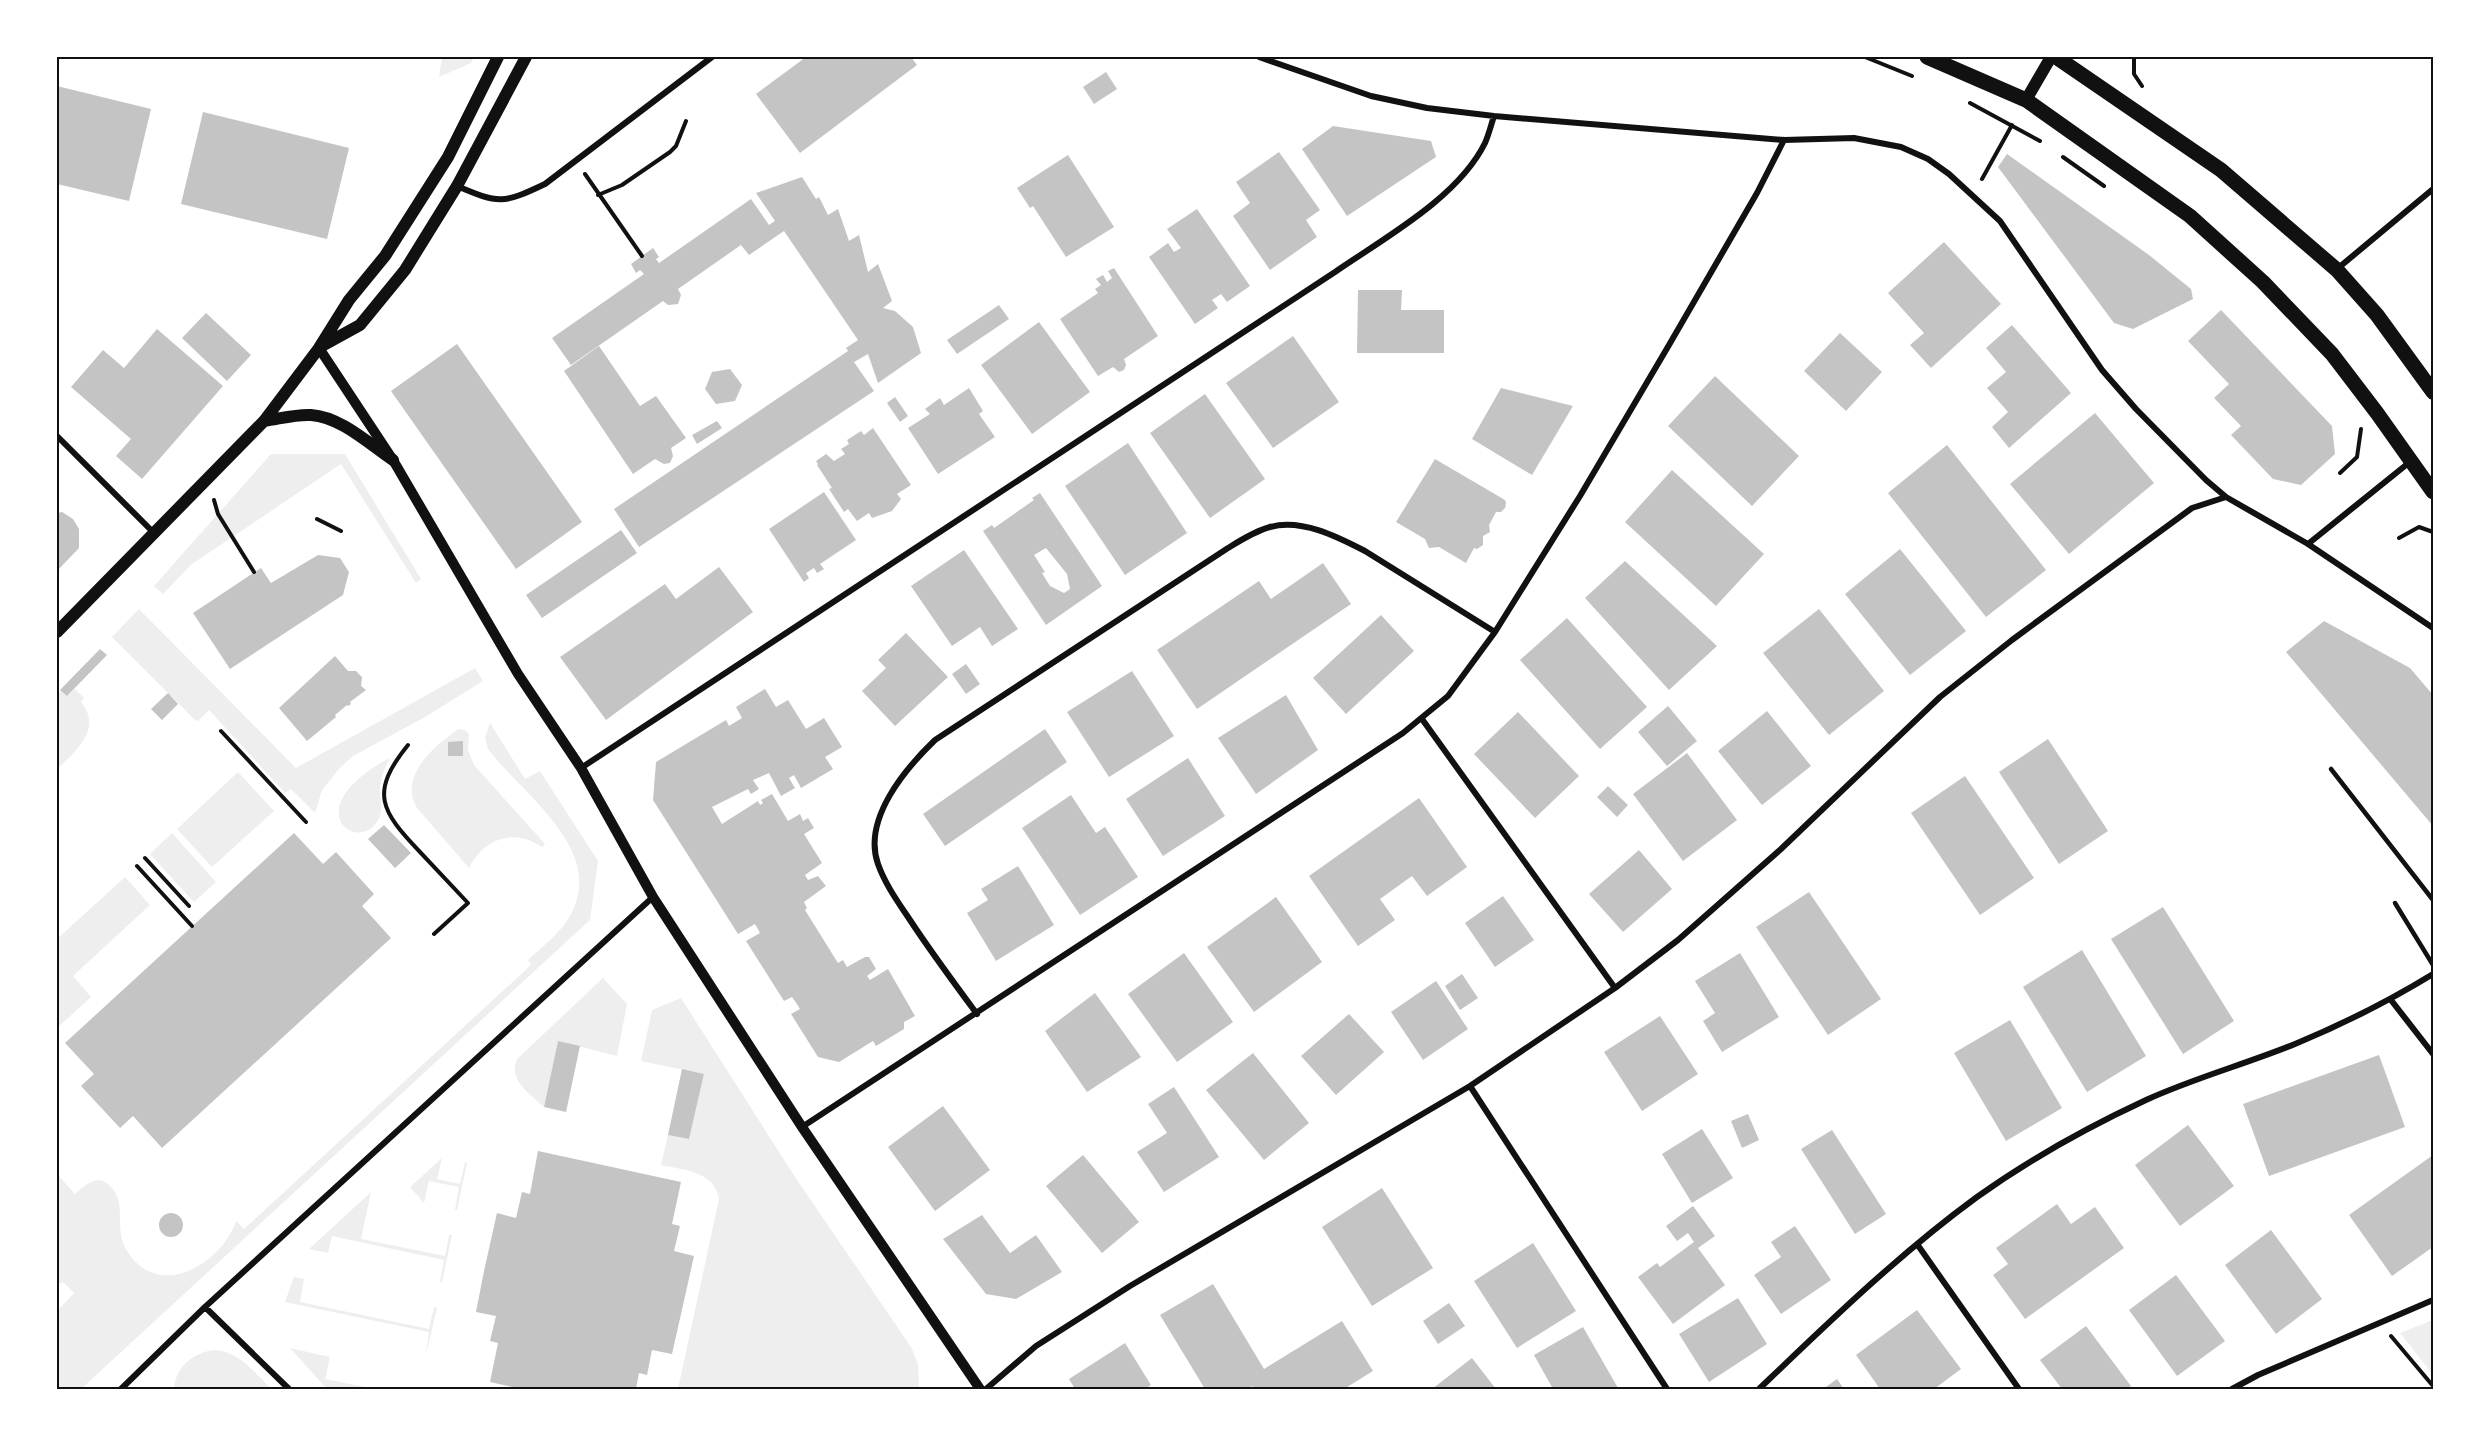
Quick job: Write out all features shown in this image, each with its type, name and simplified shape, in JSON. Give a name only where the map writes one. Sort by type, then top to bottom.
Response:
[{"type":"main road","points":[[57,632],[264,421],[319,348],[349,300],[385,256],[448,156],[498,57]]},
{"type":"main road","points":[[319,348],[360,325],[383,300],[432,229],[526,57]]},
{"type":"main road","points":[[1927,57],[2025,100],[2190,216],[2263,282],[2332,354],[2433,492]]},
{"type":"main road","points":[[2025,100],[2051,57]]},
{"type":"main road","points":[[2056,57],[2220,170],[2337,270],[2377,315],[2433,392]]},
{"type":"main road","points":[[264,421],[311,415],[330,420],[355,433],[393,460]]},
{"type":"street","points":[[457,186],[490,201],[516,198],[545,184],[712,57]]},
{"type":"street","points":[[1259,57],[1371,96],[1427,108],[1494,116],[1784,140],[1854,138],[1901,147],[1928,159],[1949,174],[2000,221],[2102,370],[2136,409],[2226,498],[2308,544],[2433,628]]},
{"type":"street","points":[[581,768],[1325,279],[1427,208],[1473,162],[1485,142],[1494,116]]},
{"type":"street","points":[[802,1127],[977,1014],[1422,719],[1448,696],[1462,680],[1495,632],[1574,506],[1757,193],[1784,140]]},
{"type":"street","points":[[2337,270],[2433,189]]},
{"type":"street","points":[[319,348],[393,460],[518,675],[581,768],[653,897],[802,1127],[980,1389]]},
{"type":"street","points":[[57,436],[155,533]]},
{"type":"street","points":[[2308,544],[2411,461]]},
{"type":"street","points":[[986,1389],[1036,1346],[1130,1286],[1470,1086],[1615,988],[1678,940],[1781,849],[1940,697],[2012,640],[2192,508],[2226,498]]},
{"type":"street","points":[[977,1014],[896,898],[877,862],[875,838],[881,811],[912,762],[935,740],[1228,548],[1272,526],[1292,525],[1344,539],[1495,632]]},
{"type":"street","points":[[1422,719],[1615,988]]},
{"type":"street","points":[[121,1389],[205,1307],[653,897]]},
{"type":"street","points":[[1760,1389],[1832,1319],[1917,1244],[1977,1197],[2035,1159],[2148,1099],[2296,1044],[2391,999],[2433,974]]},
{"type":"street","points":[[2391,999],[2433,1054]]},
{"type":"street","points":[[1470,1086],[1666,1389]]},
{"type":"street","points":[[1917,1244],[2019,1389]]},
{"type":"street","points":[[2232,1389],[2433,1300]]},
{"type":"street","points":[[205,1307],[289,1389]]},
{"type":"lane","points":[[2331,769],[2433,900]]},
{"type":"lane","points":[[2395,903],[2433,965]]},
{"type":"path","points":[[1865,57],[1893,68]]},
{"type":"path","points":[[2134,57],[2134,74],[2144,88]]},
{"type":"path","points":[[598,195],[622,185],[670,152],[676,146],[686,121]]},
{"type":"path","points":[[1973,196],[2012,125],[2046,144]]},
{"type":"path","points":[[2060,155],[2105,187]]},
{"type":"path","points":[[578,160],[598,195],[642,256]]},
{"type":"path","points":[[2340,473],[2357,458],[2361,427]]},
{"type":"path","points":[[208,479],[218,514],[254,573]]},
{"type":"path","points":[[317,519],[341,531]]},
{"type":"path","points":[[2399,538],[2419,527],[2433,532]]},
{"type":"path","points":[[221,731],[306,822]]},
{"type":"path","points":[[408,745],[388,773],[384,791],[387,809],[396,826],[468,903],[434,934]]},
{"type":"path","points":[[145,858],[189,906]]},
{"type":"path","points":[[137,866],[192,926]]},
{"type":"path","points":[[2380,1322],[2433,1386]]},
{"type":"shaded area","points":[[442,57],[474,57],[471,63],[439,77]]},
{"type":"shaded area","points":[[271,454],[345,454],[421,579],[416,583],[341,464],[192,564],[163,594],[154,586]]},
{"type":"shaded area","points":[[139,609],[296,768],[475,668],[483,681],[425,717],[353,756],[322,790],[315,813],[291,789],[285,793],[209,710],[198,721],[195,720],[112,637]]},
{"type":"shaded area","points":[[75,689],[84,698],[81,702],[87,712],[88,730],[79,747],[57,769],[57,695],[61,690],[67,696]]},
{"type":"shaded area","points":[[490,723],[525,779],[540,771],[598,861],[590,920],[81,1389],[57,1389],[57,1311],[74,1293],[63,1282],[57,1285],[57,1174],[75,1194],[96,1180],[101,1180],[110,1186],[120,1208],[123,1242],[127,1251],[140,1266],[155,1274],[171,1275],[188,1271],[203,1263],[217,1251],[228,1237],[236,1221],[244,1229],[531,965],[528,960],[564,925],[577,899],[579,875],[572,851],[559,829],[542,808],[488,749],[485,738]]},
{"type":"shaded area","points":[[459,729],[469,734],[468,750],[474,765],[545,844],[542,847],[521,838],[501,839],[483,849],[469,868],[417,808],[412,796],[415,774],[430,753]]},
{"type":"shaded area","points":[[390,758],[381,784],[381,808],[378,820],[373,827],[360,833],[347,829],[339,817],[341,801],[345,793],[367,772]]},
{"type":"shaded area","points":[[238,772],[274,811],[212,867],[177,829]]},
{"type":"shaded area","points":[[172,833],[216,882],[194,902],[150,854]]},
{"type":"shaded area","points":[[125,877],[150,905],[73,976],[91,997],[57,1028],[57,939]]},
{"type":"shaded area","points":[[603,978],[627,1004],[617,1056],[558,1041],[544,1107],[527,1092],[518,1080],[515,1074],[517,1059]]},
{"type":"shaded area","points":[[681,998],[795,1177],[911,1347],[918,1364],[919,1389],[678,1389],[719,1199],[716,1190],[705,1177],[661,1165],[668,1135],[689,1139],[704,1074],[641,1061],[652,1010]]},
{"type":"shaded area","points":[[442,1158],[437,1179],[460,1184],[465,1162],[467,1163],[457,1210],[455,1210],[459,1187],[429,1181],[424,1203],[410,1187]]},
{"type":"shaded area","points":[[371,1192],[361,1239],[445,1256],[449,1235],[452,1235],[442,1282],[440,1282],[444,1260],[332,1236],[328,1253],[309,1249]]},
{"type":"shaded area","points":[[294,1277],[304,1279],[300,1302],[429,1329],[434,1307],[437,1308],[426,1355],[429,1332],[285,1302]]},
{"type":"shaded area","points":[[2433,1320],[2433,1375],[2400,1333]]},
{"type":"shaded area","points":[[290,1348],[330,1357],[325,1379],[375,1389],[327,1389]]},
{"type":"shaded area","points":[[214,1350],[239,1358],[271,1389],[174,1389],[178,1374],[187,1362],[199,1354]]},
{"type":"building","points":[[806,57],[911,57],[917,65],[800,153],[756,94]]},
{"type":"building","points":[[1106,72],[1117,89],[1094,104],[1083,87]]},
{"type":"building","points":[[57,86],[151,109],[129,201],[57,184]]},
{"type":"building","points":[[203,112],[349,148],[327,239],[181,204]]},
{"type":"building","points":[[1333,126],[1431,141],[1436,157],[1347,216],[1302,149]]},
{"type":"building","points":[[1279,152],[1320,210],[1306,220],[1317,237],[1270,270],[1233,216],[1250,203],[1236,182]]},
{"type":"building","points":[[2007,154],[2149,255],[2191,289],[2193,299],[2133,329],[2114,323],[1998,167]]},
{"type":"building","points":[[1068,155],[1114,227],[1066,257],[1033,206],[1030,208],[1017,188]]},
{"type":"building","points":[[802,177],[816,199],[819,197],[828,215],[838,209],[849,241],[859,235],[868,272],[878,264],[892,301],[883,308],[895,311],[913,327],[921,353],[878,383],[868,354],[854,362],[874,391],[639,547],[614,509],[848,351],[846,348],[858,340],[784,231],[749,255],[741,245],[678,289],[681,295],[678,304],[668,305],[663,301],[571,365],[552,338],[644,274],[640,270],[636,273],[631,264],[653,248],[659,257],[656,259],[659,263],[751,199],[769,225],[775,221],[756,193]]},
{"type":"building","points":[[1197,209],[1250,286],[1227,302],[1221,294],[1212,300],[1218,308],[1195,324],[1149,257],[1168,243],[1174,252],[1181,248],[1167,229]]},
{"type":"building","points":[[1944,242],[2001,304],[1931,368],[1910,345],[1924,333],[1888,293]]},
{"type":"building","points":[[1114,268],[1158,336],[1124,359],[1126,365],[1124,370],[1119,372],[1113,367],[1098,376],[1060,319],[1098,293],[1095,289],[1101,285],[1096,279],[1103,275],[1107,282],[1112,278],[1108,271]]},
{"type":"building","points":[[1358,290],[1402,290],[1401,310],[1444,310],[1444,353],[1357,353]]},
{"type":"building","points":[[999,305],[1009,319],[957,354],[947,340]]},
{"type":"building","points":[[2221,310],[2332,426],[2335,454],[2301,485],[2273,479],[2231,435],[2241,426],[2214,398],[2229,384],[2188,341]]},
{"type":"building","points":[[206,313],[251,355],[227,381],[182,338]]},
{"type":"building","points":[[1039,322],[1090,392],[1032,434],[981,365]]},
{"type":"building","points":[[2012,325],[2071,393],[2009,448],[1992,427],[2008,412],[1987,388],[2006,372],[1986,348]]},
{"type":"building","points":[[157,329],[223,386],[142,479],[116,456],[131,439],[71,387],[103,350],[124,368]]},
{"type":"building","points":[[1840,333],[1882,372],[1846,411],[1804,371]]},
{"type":"building","points":[[1293,336],[1339,402],[1273,448],[1226,383]]},
{"type":"building","points":[[457,344],[582,522],[516,569],[391,391]]},
{"type":"building","points":[[599,346],[640,406],[656,396],[686,438],[671,448],[673,456],[670,463],[664,464],[655,459],[633,474],[564,371]]},
{"type":"building","points":[[730,369],[742,385],[735,401],[716,404],[705,389],[712,372]]},
{"type":"building","points":[[1715,376],[1799,456],[1752,506],[1668,426]]},
{"type":"building","points":[[969,388],[983,411],[979,414],[995,437],[938,474],[908,428],[930,414],[925,409],[940,398],[944,405]]},
{"type":"building","points":[[1501,388],[1573,406],[1532,475],[1472,439]]},
{"type":"building","points":[[1205,394],[1265,479],[1210,518],[1150,433]]},
{"type":"building","points":[[895,397],[908,416],[900,422],[887,403]]},
{"type":"building","points":[[2095,413],[2154,483],[2069,554],[2010,484]]},
{"type":"building","points":[[717,421],[722,428],[697,444],[692,435]]},
{"type":"building","points":[[873,428],[911,485],[897,494],[901,499],[892,511],[872,518],[869,513],[857,521],[848,509],[844,512],[829,489],[832,488],[816,461],[826,454],[834,461],[845,454],[841,449],[849,444],[847,440],[861,431],[864,435]]},
{"type":"building","points":[[1128,443],[1187,533],[1125,575],[1065,486]]},
{"type":"building","points":[[1947,445],[2046,570],[1986,617],[1888,493]]},
{"type":"building","points":[[1435,459],[1505,500],[1506,503],[1501,512],[1496,512],[1489,525],[1490,532],[1483,536],[1483,545],[1477,549],[1474,548],[1466,563],[1439,547],[1429,548],[1425,539],[1396,522]]},
{"type":"building","points":[[1672,470],[1764,554],[1716,606],[1625,522]]},
{"type":"building","points":[[824,492],[856,540],[820,564],[824,569],[817,573],[814,568],[806,573],[809,578],[804,582],[769,529]]},
{"type":"building","points":[[1040,493],[1102,586],[1046,625],[983,531],[992,525],[994,528],[1034,500],[1032,498]],"holes":[[[1046,548],[1067,574],[1070,589],[1064,593],[1050,586],[1042,573],[1045,572],[1034,555]]]},
{"type":"building","points":[[62,512],[73,519],[79,529],[79,548],[57,571],[57,513]]},
{"type":"building","points":[[621,530],[637,553],[542,618],[526,595]]},
{"type":"building","points":[[1900,549],[1966,631],[1910,675],[1845,594]]},
{"type":"building","points":[[964,550],[1018,629],[992,646],[980,627],[952,646],[911,586]]},
{"type":"building","points":[[318,555],[340,558],[349,572],[343,595],[230,669],[193,613],[261,568],[271,583]]},
{"type":"building","points":[[1625,561],[1717,646],[1669,690],[1585,598]]},
{"type":"building","points":[[1323,563],[1351,604],[1197,709],[1157,650],[1259,581],[1271,599]]},
{"type":"building","points":[[719,567],[753,612],[606,720],[560,657],[665,584],[676,599]]},
{"type":"building","points":[[1819,609],[1884,691],[1829,735],[1763,653]]},
{"type":"building","points":[[1381,615],[1414,651],[1346,714],[1313,678]]},
{"type":"building","points":[[1567,618],[1647,707],[1600,749],[1520,660]]},
{"type":"building","points":[[2324,621],[2410,668],[2433,695],[2433,826],[2286,652]]},
{"type":"building","points":[[906,633],[948,677],[895,726],[862,691],[886,668],[878,660]]},
{"type":"building","points":[[100,649],[107,655],[67,696],[60,690]]},
{"type":"building","points":[[335,656],[348,671],[356,671],[362,677],[361,686],[366,690],[307,741],[279,708]]},
{"type":"building","points":[[966,664],[980,684],[966,694],[952,674]]},
{"type":"building","points":[[1132,671],[1174,736],[1109,777],[1067,712]]},
{"type":"building","points":[[765,689],[776,707],[788,700],[806,729],[824,718],[842,747],[825,757],[833,769],[801,788],[794,775],[789,778],[795,788],[781,796],[769,773],[753,780],[759,789],[751,794],[748,789],[712,807],[722,824],[758,801],[760,805],[763,803],[761,800],[772,794],[788,821],[800,814],[803,821],[808,818],[814,828],[804,834],[822,863],[805,875],[808,880],[818,876],[826,886],[804,902],[807,908],[805,910],[838,963],[843,960],[847,967],[869,957],[876,969],[867,976],[870,980],[888,969],[915,1016],[904,1022],[904,1029],[876,1046],[873,1041],[839,1062],[818,1057],[791,1014],[800,1009],[797,1004],[792,997],[784,1001],[746,941],[760,933],[755,924],[738,934],[653,800],[656,762],[726,720],[729,726],[742,718],[736,707]]},
{"type":"building","points":[[168,693],[178,704],[162,720],[151,709]]},
{"type":"building","points":[[1286,695],[1318,750],[1256,794],[1218,738]]},
{"type":"building","points":[[1668,706],[1697,741],[1667,766],[1638,732]]},
{"type":"building","points":[[1767,711],[1811,766],[1762,805],[1718,751]]},
{"type":"building","points":[[1518,712],[1579,776],[1535,818],[1474,754]]},
{"type":"building","points":[[1045,729],[1067,762],[945,846],[923,814]]},
{"type":"building","points":[[2048,739],[2108,831],[2059,864],[1999,772]]},
{"type":"building","points":[[463,741],[463,756],[448,756],[448,742]]},
{"type":"building","points":[[1687,753],[1737,820],[1683,861],[1633,794]]},
{"type":"building","points":[[1188,758],[1225,816],[1163,856],[1126,799]]},
{"type":"building","points":[[1965,776],[2034,878],[1980,915],[1911,813]]},
{"type":"building","points":[[1608,786],[1628,805],[1617,817],[1597,797]]},
{"type":"building","points":[[1071,795],[1096,833],[1105,827],[1138,877],[1080,915],[1022,828]]},
{"type":"building","points":[[1419,798],[1467,867],[1427,896],[1412,876],[1380,899],[1395,920],[1358,946],[1309,876]]},
{"type":"building","points":[[384,825],[411,853],[395,868],[368,839]]},
{"type":"building","points":[[294,833],[323,864],[336,852],[374,894],[362,906],[391,938],[162,1148],[133,1116],[120,1128],[81,1086],[94,1074],[65,1043]]},
{"type":"building","points":[[1639,850],[1672,889],[1623,932],[1589,894]]},
{"type":"building","points":[[1018,866],[1054,925],[996,961],[967,913],[988,900],[981,889]]},
{"type":"building","points":[[1809,892],[1881,999],[1828,1035],[1756,927]]},
{"type":"building","points":[[1503,896],[1534,940],[1495,967],[1465,923]]},
{"type":"building","points":[[1276,897],[1322,962],[1254,1012],[1207,947]]},
{"type":"building","points":[[2163,907],[2234,1021],[2183,1054],[2111,939]]},
{"type":"building","points":[[2082,950],[2146,1056],[2087,1092],[2023,987]]},
{"type":"building","points":[[1184,953],[1233,1022],[1177,1062],[1128,994]]},
{"type":"building","points":[[1740,953],[1779,1017],[1722,1052],[1703,1021],[1715,1013],[1695,981]]},
{"type":"building","points":[[1462,974],[1478,998],[1460,1010],[1445,986]]},
{"type":"building","points":[[1436,981],[1468,1029],[1423,1060],[1391,1012]]},
{"type":"building","points":[[1095,993],[1141,1057],[1087,1092],[1045,1031]]},
{"type":"building","points":[[1349,1014],[1384,1052],[1336,1095],[1301,1056]]},
{"type":"building","points":[[1660,1016],[1698,1074],[1642,1111],[1604,1052]]},
{"type":"building","points":[[2010,1020],[2062,1108],[2006,1141],[1954,1053]]},
{"type":"building","points":[[558,1041],[580,1046],[566,1112],[544,1107]]},
{"type":"building","points":[[1253,1053],[1309,1123],[1264,1160],[1206,1090]]},
{"type":"building","points":[[2379,1055],[2405,1127],[2269,1176],[2243,1104]]},
{"type":"building","points":[[682,1069],[704,1074],[689,1139],[668,1135]]},
{"type":"building","points":[[1174,1087],[1219,1157],[1164,1192],[1137,1152],[1167,1133],[1148,1104]]},
{"type":"building","points":[[943,1106],[990,1170],[935,1211],[888,1147]]},
{"type":"building","points":[[1748,1114],[1759,1140],[1742,1148],[1731,1121]]},
{"type":"building","points":[[2188,1125],[2234,1186],[2180,1226],[2135,1165]]},
{"type":"building","points":[[1702,1129],[1733,1178],[1692,1203],[1662,1154]]},
{"type":"building","points":[[1832,1130],[1886,1214],[1855,1234],[1801,1149]]},
{"type":"building","points":[[538,1151],[681,1182],[672,1224],[680,1226],[674,1251],[694,1256],[672,1354],[652,1350],[647,1375],[639,1373],[636,1389],[521,1389],[490,1382],[498,1343],[490,1341],[496,1316],[476,1312],[484,1271],[497,1213],[516,1218],[522,1192],[530,1194]]},
{"type":"building","points":[[1083,1155],[1139,1222],[1102,1253],[1046,1186]]},
{"type":"building","points":[[2433,1155],[2433,1247],[2392,1276],[2349,1215]]},
{"type":"building","points":[[1382,1188],[1433,1268],[1372,1306],[1322,1227]]},
{"type":"building","points":[[2057,1204],[2071,1224],[2095,1207],[2124,1248],[2025,1319],[1993,1275],[2008,1264],[1996,1248]]},
{"type":"building","points":[[1693,1206],[1715,1236],[1698,1248],[1725,1285],[1673,1324],[1638,1277],[1657,1263],[1660,1267],[1694,1242],[1688,1233],[1677,1241],[1666,1226]]},
{"type":"building","points":[[171,1213],[180,1216],[183,1225],[180,1234],[171,1237],[162,1234],[159,1225],[162,1216]]},
{"type":"building","points":[[982,1215],[1010,1253],[1036,1235],[1062,1272],[1016,1299],[986,1294],[943,1239]]},
{"type":"building","points":[[1795,1226],[1831,1280],[1781,1314],[1754,1275],[1781,1257],[1771,1242]]},
{"type":"building","points":[[2271,1230],[2322,1299],[2276,1334],[2225,1265]]},
{"type":"building","points":[[1533,1243],[1576,1311],[1517,1348],[1474,1281]]},
{"type":"building","points":[[2176,1275],[2225,1341],[2177,1376],[2129,1310]]},
{"type":"building","points":[[1213,1284],[1264,1369],[1342,1321],[1373,1371],[1344,1389],[1254,1389],[1252,1386],[1248,1389],[1205,1389],[1160,1315]]},
{"type":"building","points":[[1738,1298],[1767,1344],[1709,1382],[1679,1334]]},
{"type":"building","points":[[1449,1303],[1465,1326],[1438,1344],[1423,1321]]},
{"type":"building","points":[[1917,1310],[1961,1369],[1934,1389],[1880,1389],[1856,1355]]},
{"type":"building","points":[[2086,1326],[2131,1386],[2127,1389],[2062,1389],[2040,1360]]},
{"type":"building","points":[[1583,1327],[1618,1388],[1553,1389],[1534,1355]]},
{"type":"building","points":[[1125,1343],[1151,1385],[1145,1389],[1075,1389],[1069,1379]]},
{"type":"building","points":[[1472,1358],[1496,1389],[1432,1389]]},
{"type":"building","points":[[1837,1379],[1844,1389],[1823,1389]]}]
